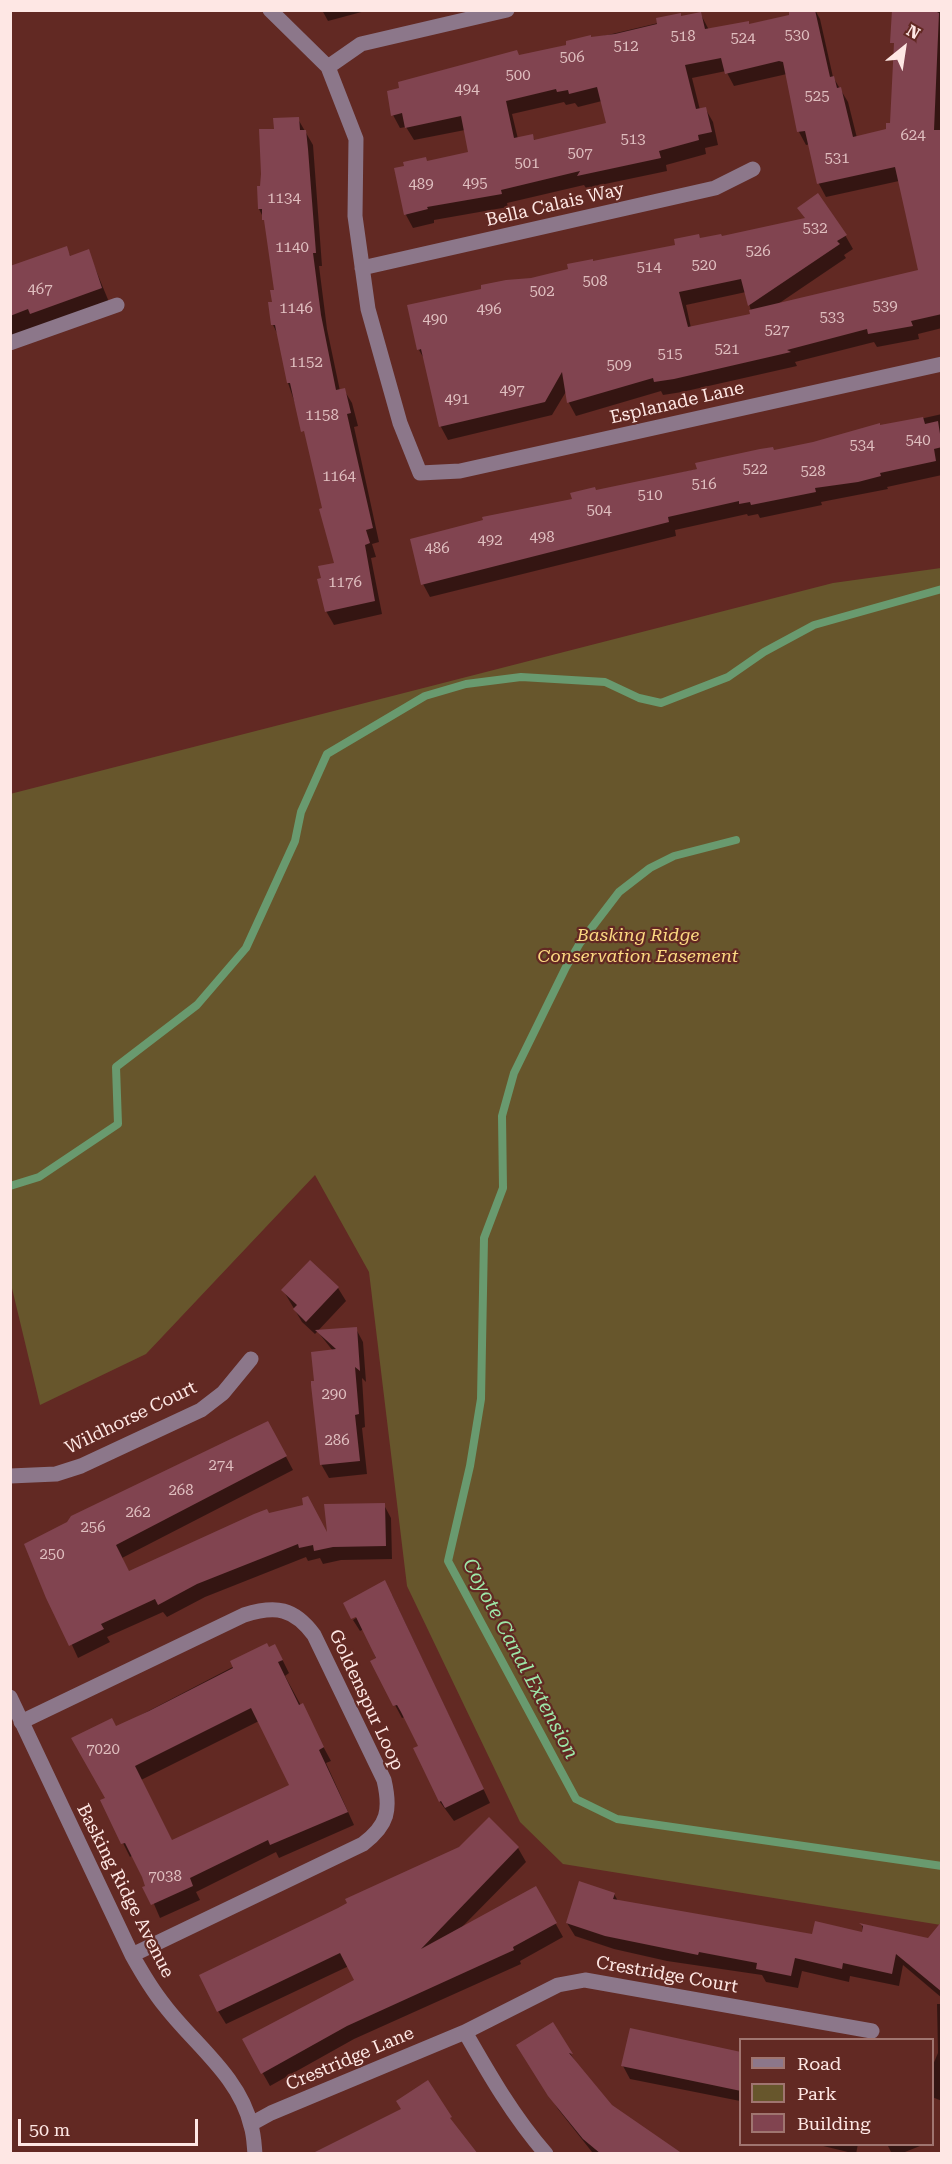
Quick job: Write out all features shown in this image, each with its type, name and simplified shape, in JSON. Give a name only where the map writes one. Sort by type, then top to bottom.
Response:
[{"type":"street","points":[[270,10],[328,67],[356,139],[355,216],[362,268]]},
{"type":"street","points":[[328,67],[360,44],[507,10]]},
{"type":"street","name":"Bella Calais Way","points":[[362,268],[715,188],[753,169]]},
{"type":"street","name":"Esplanade Lane","points":[[362,268],[368,309],[400,423],[420,473],[460,471],[942,364]]},
{"type":"street","points":[[10,343],[117,304]]},
{"type":"street","name":"Wildhorse Court","points":[[10,1476],[56,1474],[81,1466],[201,1410],[223,1393],[251,1359]]},
{"type":"street","name":"Goldenspur Loop","points":[[21,1722],[244,1615],[265,1609],[284,1610],[303,1620],[314,1635],[384,1780],[388,1799],[386,1816],[379,1832],[363,1844],[132,1956]]},
{"type":"street","name":"Basking Ridge Avenue","points":[[10,1697],[132,1956],[166,2008],[214,2061],[236,2092],[251,2124],[255,2154]]},
{"type":"street","name":"Crestridge Court","points":[[465,2032],[558,1985],[585,1980],[872,2031]]},
{"type":"street","points":[[465,2032],[494,2084],[528,2133],[546,2154]]},
{"type":"street","name":"Crestridge Lane","points":[[251,2124],[271,2113],[465,2032]]},
{"type":"green space","name":"Basking Ridge Conservation Easement","points":[[941,568],[941,1925],[563,1864],[520,1822],[407,1586],[369,1272],[315,1175],[146,1354],[40,1405],[10,1280],[10,794],[833,583]]},
{"type":"building","points":[[789,10],[815,10],[830,77],[834,76],[837,88],[841,87],[853,137],[886,129],[886,123],[890,123],[894,43],[890,43],[892,10],[933,10],[939,13],[934,130],[940,130],[942,154],[942,314],[911,321],[913,326],[868,334],[867,329],[787,350],[791,352],[674,379],[654,382],[653,378],[567,403],[562,372],[545,402],[439,427],[421,349],[417,350],[407,305],[481,289],[481,285],[531,278],[568,269],[567,264],[675,245],[674,239],[699,234],[700,238],[721,234],[722,236],[805,218],[797,208],[818,193],[847,235],[837,241],[840,244],[748,306],[741,279],[679,292],[688,327],[750,314],[749,310],[918,270],[895,167],[817,184],[805,131],[797,132],[783,62],[779,61],[725,74],[721,58],[685,65],[696,109],[706,107],[712,132],[698,135],[699,140],[659,151],[661,158],[577,176],[580,171],[501,190],[502,194],[427,207],[428,209],[404,215],[394,168],[404,166],[403,162],[426,157],[427,161],[468,152],[461,116],[405,128],[402,113],[391,116],[387,91],[399,88],[398,82],[517,50],[519,55],[566,45],[566,41],[591,35],[591,37],[615,34],[657,24],[656,18],[681,13],[681,16],[701,12],[705,29],[749,21],[749,24],[789,15]],"holes":[[[597,87],[606,123],[534,140],[533,134],[514,138],[506,101],[556,89],[557,92],[568,90],[569,94]]]},
{"type":"building","points":[[299,117],[300,130],[306,130],[316,253],[313,253],[321,315],[336,390],[345,388],[351,413],[347,414],[373,528],[366,530],[370,543],[365,545],[375,601],[325,612],[317,579],[321,578],[318,566],[334,563],[319,509],[322,508],[304,431],[301,432],[290,383],[287,383],[275,325],[271,325],[268,302],[272,302],[270,290],[274,290],[262,209],[258,209],[257,186],[260,186],[261,174],[259,129],[274,129],[273,118]]},
{"type":"building","points":[[67,246],[70,256],[89,249],[102,288],[30,314],[28,309],[10,316],[10,266]]},
{"type":"building","points":[[923,417],[925,424],[938,421],[942,447],[934,449],[936,461],[880,473],[881,476],[858,482],[815,488],[816,492],[751,505],[750,502],[739,504],[739,501],[668,517],[669,522],[421,585],[410,539],[483,520],[482,517],[572,499],[570,493],[595,487],[596,490],[697,469],[695,463],[760,449],[773,447],[774,450],[813,442],[880,423],[880,425]]},
{"type":"building","points":[[310,1260],[339,1287],[306,1322],[293,1309],[297,1305],[281,1290]]},
{"type":"building","points":[[357,1327],[360,1371],[355,1367],[359,1414],[355,1415],[360,1461],[320,1465],[311,1385],[311,1381],[314,1381],[311,1352],[336,1349],[315,1330]]},
{"type":"building","points":[[268,1421],[287,1456],[116,1545],[129,1571],[267,1509],[269,1513],[303,1505],[302,1498],[308,1496],[327,1532],[324,1504],[385,1503],[386,1546],[333,1547],[314,1551],[313,1545],[299,1548],[298,1544],[197,1584],[158,1605],[155,1599],[101,1624],[104,1629],[69,1646],[24,1544],[67,1522],[71,1516]]},
{"type":"building","points":[[385,1580],[484,1789],[445,1808],[441,1801],[439,1802],[413,1748],[418,1746],[401,1712],[397,1705],[393,1706],[370,1661],[376,1658],[356,1617],[351,1619],[343,1603]]},
{"type":"building","points":[[267,1643],[269,1647],[275,1644],[283,1660],[278,1662],[299,1705],[303,1703],[324,1747],[319,1750],[348,1812],[270,1845],[268,1840],[190,1878],[193,1886],[151,1905],[142,1887],[145,1886],[142,1877],[125,1843],[121,1844],[100,1800],[105,1798],[71,1738],[112,1718],[116,1726],[149,1711],[233,1668],[230,1661]],"holes":[[[251,1708],[289,1785],[172,1840],[135,1766]]]},
{"type":"building","points":[[489,1817],[519,1847],[421,1949],[536,1886],[557,1923],[513,1947],[514,1950],[347,2026],[261,2074],[242,2039],[354,1980],[340,1953],[217,2012],[199,1975],[338,1908],[347,1903],[345,1899],[459,1847]]},
{"type":"building","points":[[579,1881],[615,1893],[613,1899],[812,1934],[815,1921],[862,1932],[863,1926],[859,1923],[928,1938],[942,1921],[942,1992],[896,1954],[892,1974],[843,1963],[842,1969],[795,1958],[791,1976],[756,1969],[757,1963],[699,1952],[698,1955],[605,1936],[566,1923]]},
{"type":"building","points":[[553,2022],[573,2054],[569,2053],[612,2105],[683,2154],[601,2154],[583,2139],[548,2096],[516,2045]]},
{"type":"building","points":[[630,2028],[739,2052],[739,2091],[621,2066]]},
{"type":"building","points":[[428,2080],[452,2117],[450,2118],[478,2154],[311,2154],[401,2109],[396,2101]]},
{"type":"waterway","points":[[10,1186],[39,1177],[118,1124],[116,1067],[197,1005],[246,948],[295,841],[301,812],[327,754],[425,696],[466,684],[521,677],[605,682],[639,698],[661,703],[728,677],[764,652],[814,625],[942,589]]},
{"type":"waterway","name":"Coyote Canal Extension","points":[[736,840],[674,856],[650,868],[619,892],[580,943],[566,967],[514,1073],[502,1116],[503,1188],[484,1238],[481,1399],[470,1466],[448,1561],[576,1799],[617,1819],[942,1866]]}]
